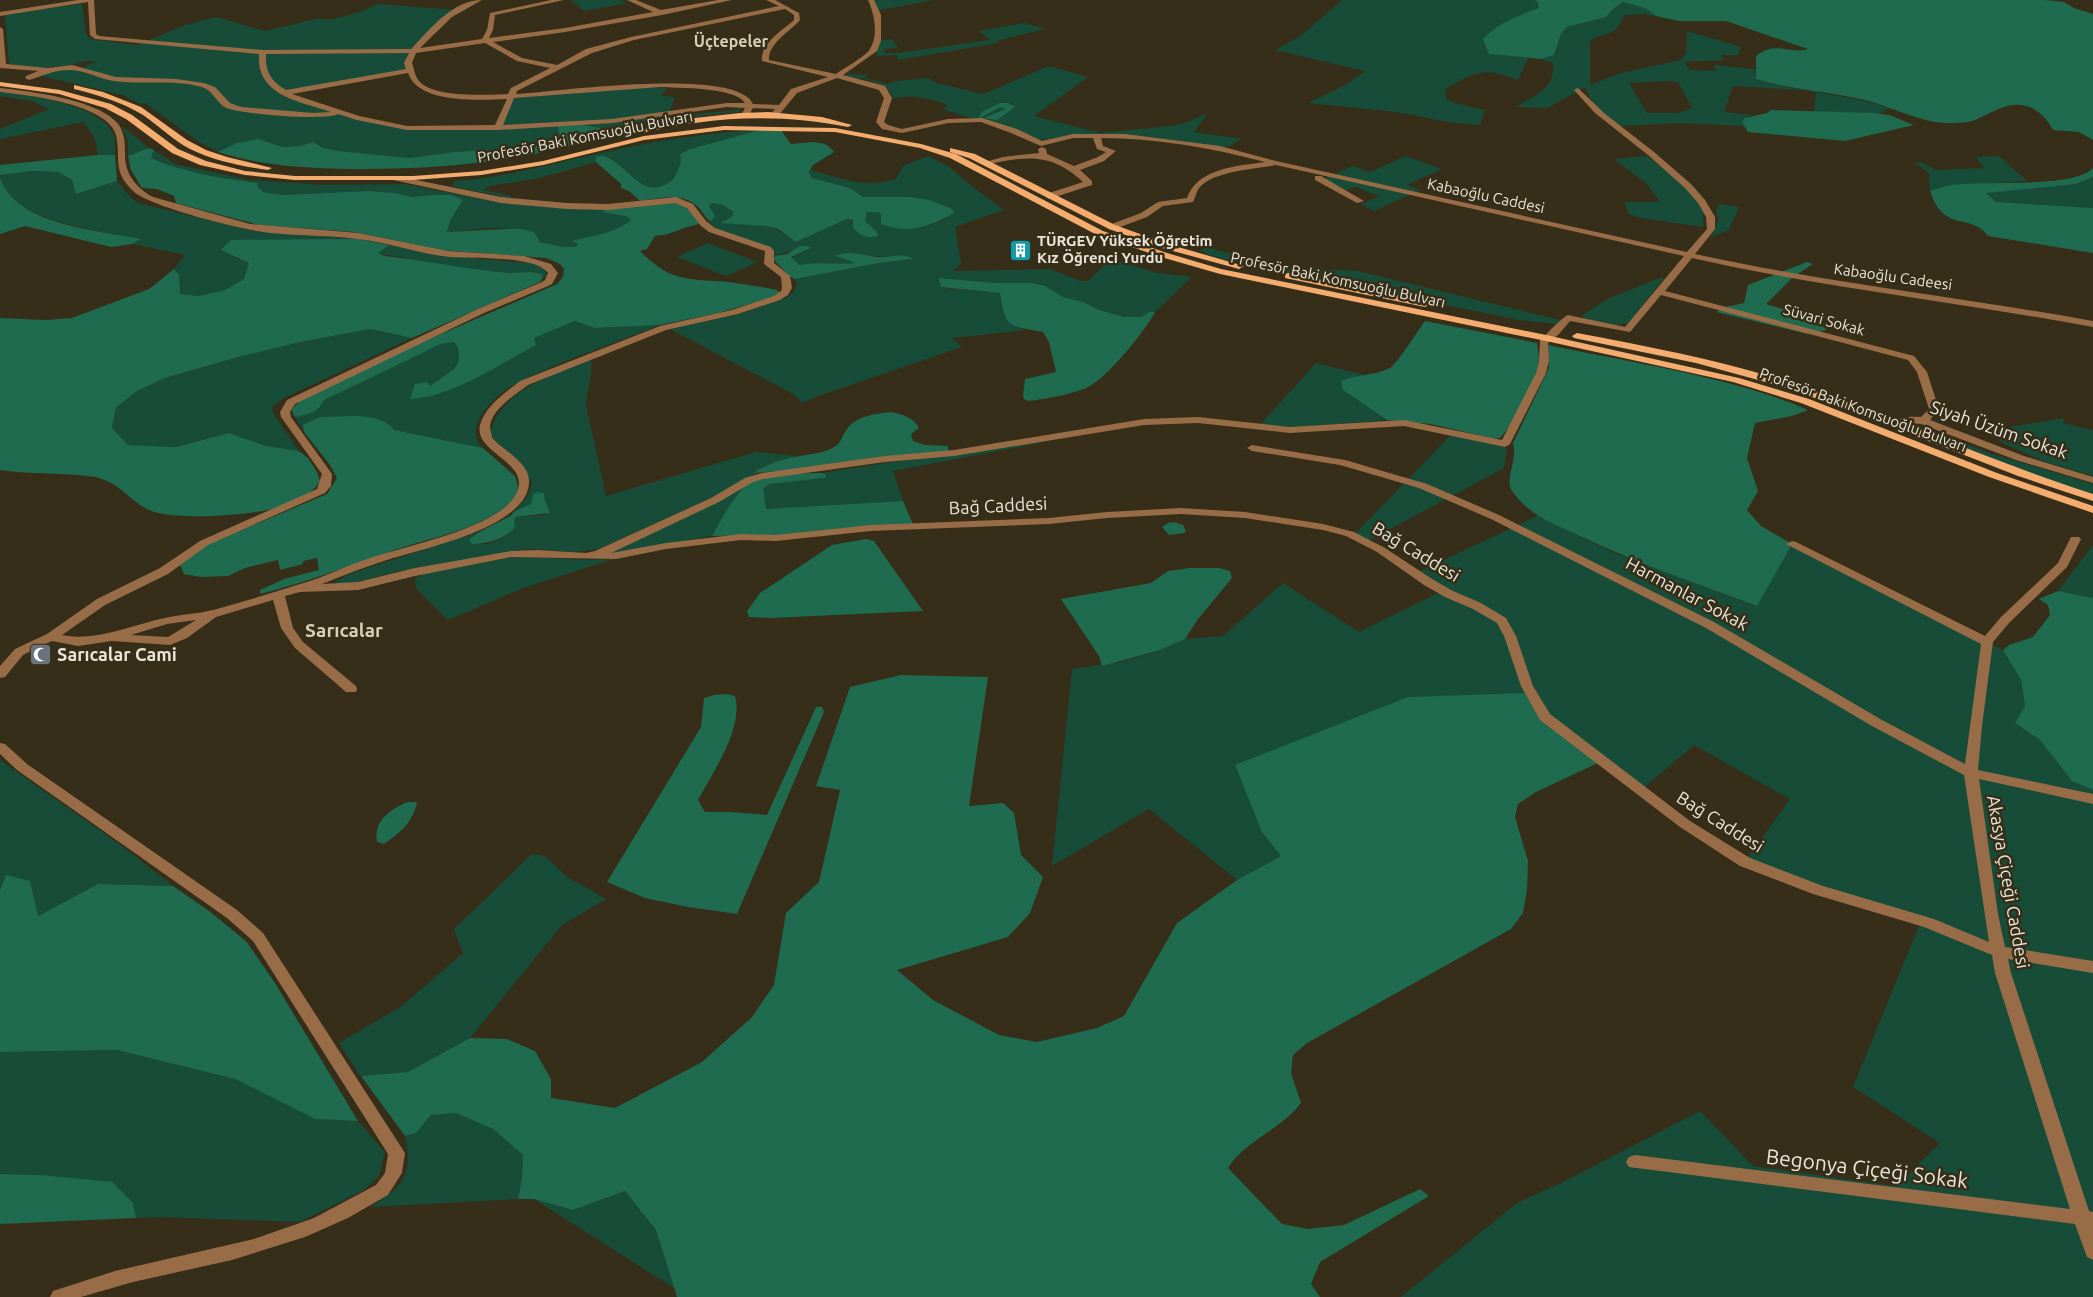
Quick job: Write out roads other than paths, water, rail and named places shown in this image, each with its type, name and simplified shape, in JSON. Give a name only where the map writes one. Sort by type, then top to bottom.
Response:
[{"type":"main road","name":"Profesör Baki Komsuoğlu Bulvarı","points":[[0,77],[48,81],[121,101],[150,116],[185,142],[219,158],[262,167],[307,171],[424,172],[478,167],[556,153],[663,125],[705,118],[773,112],[885,131],[951,149],[986,163],[1112,227],[1165,246],[1226,263],[1681,357],[1753,375],[1812,393],[2005,469],[2093,498]]},
{"type":"main road","name":"Profesör Baki Komsuoğlu Bulvarı","points":[[0,84],[60,92],[108,106],[129,117],[176,151],[203,162],[245,173],[295,178],[447,176],[538,164],[620,143],[712,128],[795,127],[835,130],[926,148],[953,156],[1100,233],[1164,256],[1220,271],[1700,371],[1771,390],[1838,414],[2001,478],[2093,510]]},
{"type":"main road","points":[[765,127],[771,122],[770,117],[773,112]]},
{"type":"main road","points":[[745,115],[741,117],[740,122],[745,127]]},
{"type":"street","points":[[0,14],[91,0],[93,35],[98,38],[263,52],[413,51],[565,30],[728,0]]},
{"type":"street","points":[[479,0],[445,17],[413,51],[408,63],[416,82],[434,92],[458,97],[510,96],[657,85],[720,89],[742,95],[747,99],[750,106]]},
{"type":"street","points":[[485,40],[490,30],[492,14],[560,0]]},
{"type":"street","points":[[630,0],[662,13]]},
{"type":"street","points":[[769,0],[786,7],[797,14],[798,17],[793,25],[767,48],[764,57],[766,61],[869,83],[886,91],[888,104],[880,122],[885,131],[910,130],[948,121],[982,120],[1014,131],[1041,144],[1073,136],[1096,136],[1142,138],[1220,148],[1276,163],[1314,176],[1360,200]]},
{"type":"street","points":[[263,52],[262,66],[267,79],[273,86],[284,93],[308,103],[344,114],[407,128],[498,128],[603,122],[727,106],[750,106],[773,112],[799,88],[837,76],[868,56],[876,45],[878,15],[871,0]]},
{"type":"street","points":[[498,128],[510,96],[520,86],[589,51],[613,43],[786,7]]},
{"type":"street","points":[[0,29],[2,66],[48,70],[72,67],[116,79],[176,81],[204,86],[217,93],[227,105],[242,109],[313,115],[344,114]]},
{"type":"street","points":[[485,40],[519,61],[558,67]]},
{"type":"street","points":[[29,78],[48,70]]},
{"type":"street","points":[[284,93],[411,70]]},
{"type":"street","points":[[0,90],[70,102],[107,117],[116,126],[121,139],[121,160],[128,180],[139,193],[150,199],[250,227],[358,236],[448,254],[524,260],[548,266],[553,273],[549,282],[545,284],[480,311],[291,402],[284,412],[286,417],[327,474],[325,486],[320,491],[204,543],[164,571],[101,602],[51,637],[19,652],[0,674]]},
{"type":"street","points":[[594,555],[716,500],[749,480],[762,476],[886,459],[954,453],[1144,422],[1198,420],[1290,430],[1404,423],[1505,444],[1541,373],[1544,361],[1542,344],[1546,338],[1556,332],[1568,318],[1627,330],[1711,229],[1712,218],[1709,212],[1679,178],[1604,117],[1578,90]]},
{"type":"street","points":[[745,115],[750,106]]},
{"type":"street","points":[[1074,169],[1101,159],[1112,151],[1100,147],[1096,136]]},
{"type":"street","points":[[1041,144],[1043,155]]},
{"type":"street","points":[[986,163],[1002,159],[1043,155],[1074,169],[1089,183],[1049,196]]},
{"type":"street","points":[[1112,227],[1144,215],[1161,204],[1190,200],[1195,188],[1213,177],[1276,163]]},
{"type":"street","name":"Kabaoğlu Caddesi","points":[[1276,163],[1390,190],[1690,254]]},
{"type":"street","points":[[447,176],[444,185],[448,189]]},
{"type":"street","points":[[51,637],[85,642],[112,637],[166,621],[214,614],[299,588],[383,557],[475,528],[513,507],[524,490],[519,467],[487,439],[485,426],[498,405],[524,383],[663,328],[734,312],[777,298],[785,293],[787,288],[788,284],[785,276],[769,264],[770,251],[768,249],[712,230],[703,223],[690,206],[681,201],[665,200],[608,207],[567,206],[501,200],[396,178]]},
{"type":"street","name":"Kabaoğlu Cadeesi","points":[[1690,254],[1735,265],[1830,283],[2011,309],[2093,324]]},
{"type":"street","name":"Süvari Sokak","points":[[1659,292],[1911,358],[1922,372],[1934,409],[1923,421]]},
{"type":"street","name":"Siyah Üzüm Sokak","points":[[1895,426],[1909,419],[1923,421],[2020,458],[2093,480]]},
{"type":"street","name":"Harmanlar Sokak","points":[[1252,448],[1341,462],[1422,486],[1495,517],[1710,625],[1877,723],[1971,773],[2093,798]]},
{"type":"street","name":"Bağ Caddesi","points":[[299,588],[358,586],[415,572],[511,554],[616,556],[666,546],[741,537],[776,538],[871,528],[1048,521],[1181,511],[1245,515],[1323,527],[1350,534],[1381,550],[1428,582],[1449,594],[1477,606],[1502,621],[1510,636],[1527,686],[1545,717],[1685,824],[1745,862],[1818,890],[1929,923],[1999,952],[2093,967]]},
{"type":"street","name":"Akasya Çiçeği Caddesi","points":[[2074,539],[2063,565],[2005,620],[1988,642],[1975,726],[1971,773],[1991,914],[2003,973],[2088,1219],[2093,1252]]},
{"type":"street","points":[[1792,544],[1988,642]]},
{"type":"street","points":[[278,594],[287,628],[299,645],[351,689]]},
{"type":"street","points":[[112,637],[170,641],[184,635],[214,614]]},
{"type":"street","points":[[0,748],[22,767],[232,914],[258,937],[396,1153],[397,1162],[390,1181],[382,1190],[315,1226],[230,1253],[95,1283],[59,1297]]},
{"type":"street","name":"Begonya Çiçeği Sokak","points":[[1635,1162],[2088,1219]]},
{"type":"place","name":"TÜRGEV Yüksek Öğretim Kız Öğrenci Yurdu","points":[[1021,250]]},
{"type":"place","name":"Sarıcalar Cami","points":[[41,655]]},
{"type":"district","name":"Üçtepeler","points":[[731,41]]},
{"type":"district","name":"Sarıcalar","points":[[344,630]]}]
